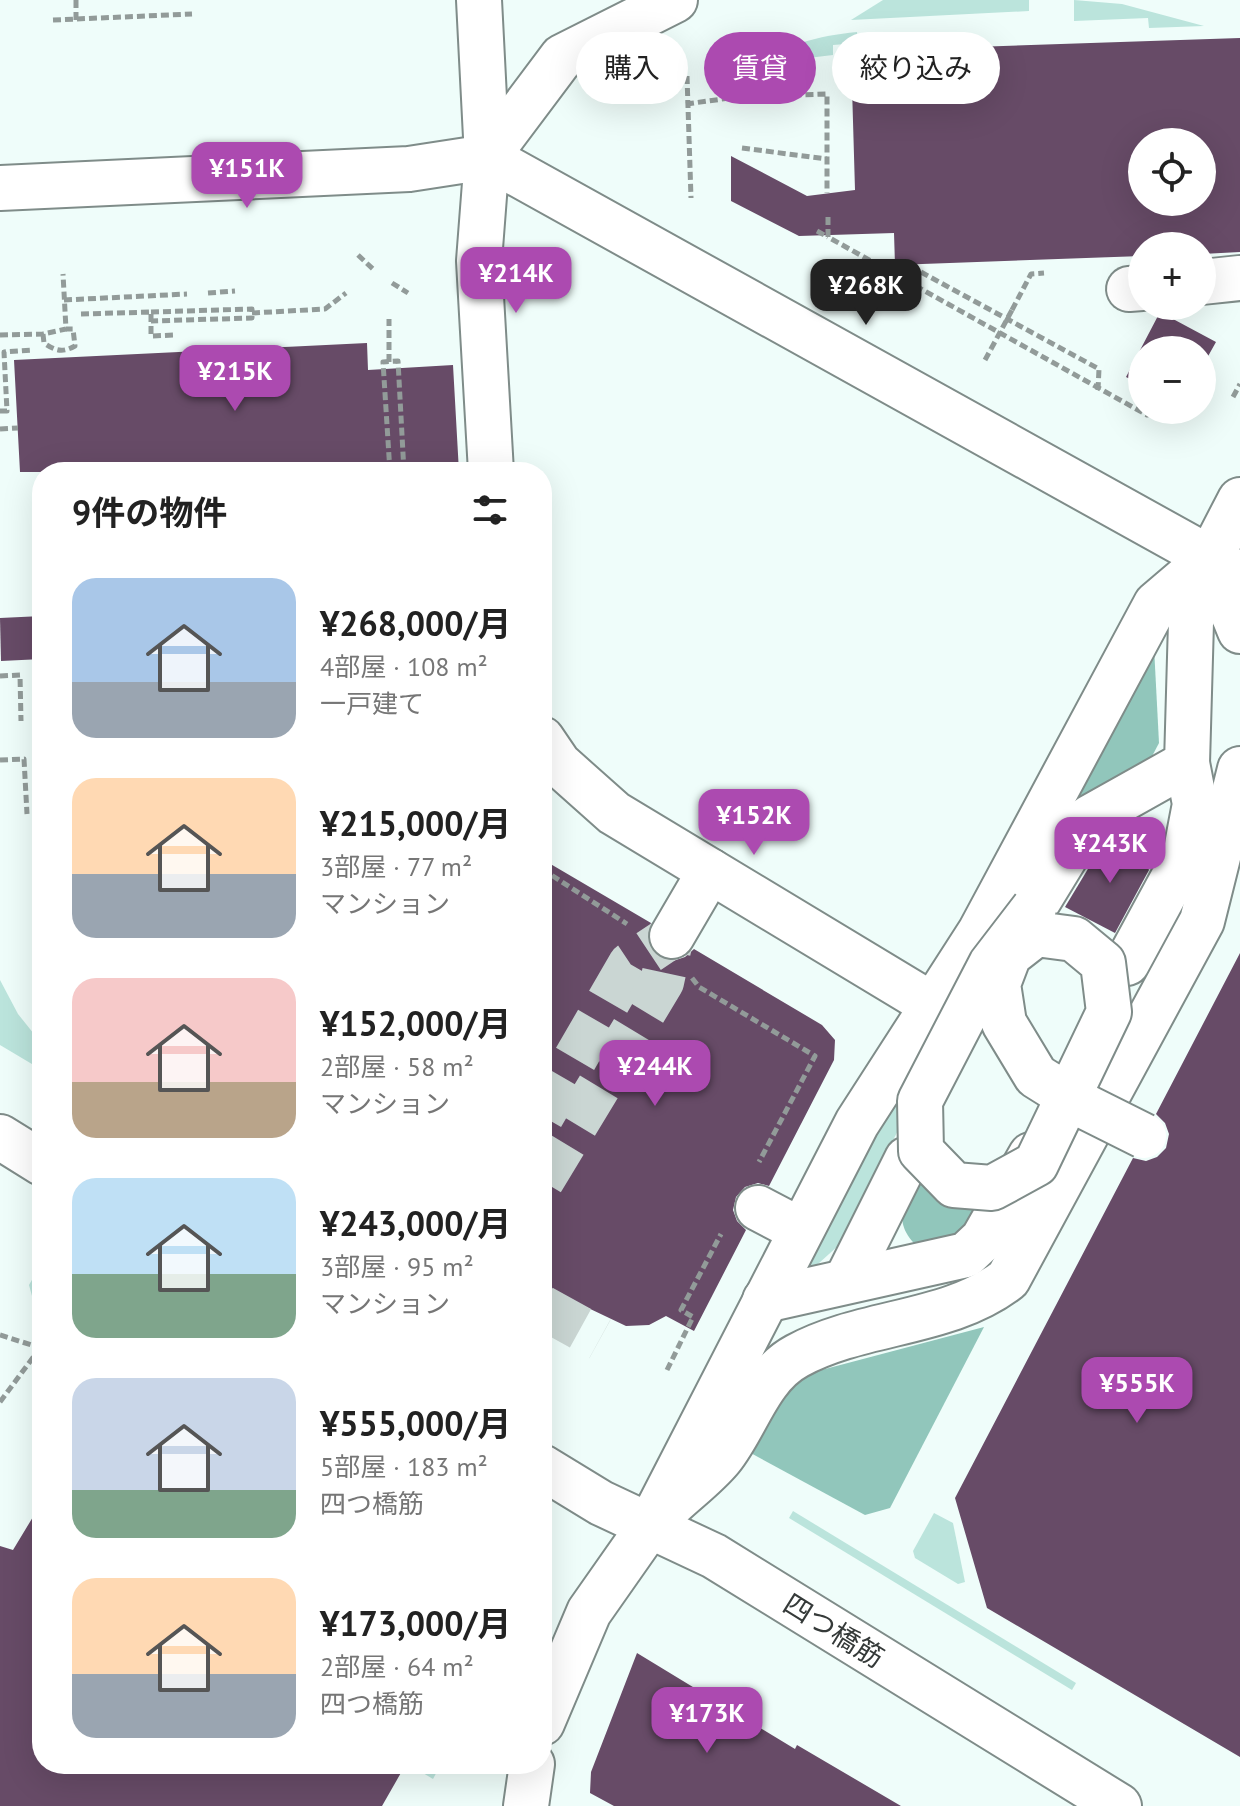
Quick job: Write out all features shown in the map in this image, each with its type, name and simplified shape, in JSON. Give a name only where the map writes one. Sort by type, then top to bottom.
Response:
[{"type":"street","points":[[479,0],[487,157],[479,261],[490,462]]},
{"type":"street","points":[[487,157],[562,57],[675,0]]},
{"type":"street","points":[[0,188],[409,169],[487,157],[1225,567],[1240,631]]},
{"type":"street","points":[[1216,281],[1240,278]]},
{"type":"street","points":[[1127,963],[1185,856],[1195,804],[1187,763],[1191,622],[1225,567],[1240,500]]},
{"type":"street","points":[[552,1699],[589,1612],[650,1525],[857,1123],[980,932],[1156,604],[1225,567]]},
{"type":"street","points":[[552,754],[559,764],[614,813],[934,1006]]},
{"type":"street","points":[[765,1300],[966,1255],[983,1239],[1029,1158],[1036,1145],[1073,1065],[1098,1012],[1092,973],[1069,951],[1040,946],[1019,962],[981,1012],[934,1104],[934,1144],[959,1174],[990,1176],[1021,1153],[1032,1147],[1043,1141],[1054,1134],[1138,1148],[1084,1106],[1072,1098],[1060,1091],[1036,1076],[1004,1023],[998,984],[1009,955],[1036,934],[1074,939],[1103,963],[1109,1012],[1069,1095],[1063,1109],[1036,1164],[992,1188],[954,1185],[921,1151],[920,1101],[991,964],[1034,908],[1089,818],[1187,763]]},
{"type":"street","points":[[650,1525],[721,1458],[766,1384],[795,1357],[839,1339],[984,1298],[1008,1279],[1202,921],[1240,769]]},
{"type":"street","points":[[665,944],[710,871]]},
{"type":"street","points":[[0,1137],[32,1157]]},
{"type":"street","points":[[846,1281],[907,1159]]},
{"type":"street","points":[[746,1201],[800,1230]]},
{"type":"street","name":"四つ橋筋","points":[[552,1473],[601,1503],[714,1556],[1119,1806]]},
{"type":"street","points":[[526,1806],[531,1774]]},
{"type":"path","points":[[76,0],[76,20]]},
{"type":"path","points":[[53,20],[192,14]]},
{"type":"path","points":[[688,104],[737,97],[827,94],[827,193]]},
{"type":"path","points":[[686,104],[691,198]]},
{"type":"path","points":[[742,148],[827,159]]},
{"type":"path","points":[[828,217],[828,237]]},
{"type":"path","points":[[817,231],[1128,405]]},
{"type":"path","points":[[358,255],[374,270]]},
{"type":"path","points":[[897,277],[919,271],[1099,369],[1098,390]]},
{"type":"path","points":[[985,360],[1031,274],[1044,273]]},
{"type":"path","points":[[63,274],[66,329]]},
{"type":"path","points":[[392,283],[408,293]]},
{"type":"path","points":[[208,293],[235,291]]},
{"type":"path","points":[[252,313],[325,309],[346,293]]},
{"type":"path","points":[[64,300],[187,294]]},
{"type":"path","points":[[135,297],[135,310]]},
{"type":"path","points":[[81,314],[135,310],[252,309],[252,318],[151,321]]},
{"type":"path","points":[[151,312],[151,336],[174,335]]},
{"type":"path","points":[[389,319],[389,362]]},
{"type":"path","points":[[0,335],[43,334],[73,329],[75,346],[65,351],[55,351],[44,343],[43,334]]},
{"type":"path","points":[[0,411],[7,411],[4,352],[32,350]]},
{"type":"path","points":[[389,462],[383,362],[398,361],[403,462]]},
{"type":"path","points":[[1233,397],[1240,384]]},
{"type":"path","points":[[0,429],[18,428]]},
{"type":"path","points":[[0,676],[20,675],[21,721]]},
{"type":"path","points":[[0,760],[24,759],[27,814]]},
{"type":"path","points":[[552,875],[665,944],[699,987],[815,1056],[746,1201],[681,1310],[693,1317],[667,1370]]},
{"type":"path","points":[[0,1335],[32,1345]]},
{"type":"path","points":[[0,1402],[32,1360]]},
{"type":"green space","points":[[883,0],[1029,0],[1029,11],[851,20]]},
{"type":"green space","points":[[1074,0],[1122,4],[1204,26],[1149,28],[1148,18],[1074,21]]},
{"type":"green space","points":[[832,36],[832,55],[816,57],[816,39]]},
{"type":"green space","points":[[1154,647],[1159,743],[1148,764],[1073,801]]},
{"type":"green space","points":[[0,980],[18,1014],[32,1032],[32,1064],[0,1045]]},
{"type":"green space","points":[[971,989],[839,1245],[808,1273],[800,1272],[855,1153]]},
{"type":"green space","points":[[924,1171],[982,1202],[961,1241],[919,1248],[904,1228],[902,1219],[907,1201]]},
{"type":"green space","points":[[984,1327],[890,1508],[865,1515],[747,1451],[783,1396],[810,1373]]},
{"type":"green space","points":[[793,1511],[1076,1683],[1072,1690],[789,1518]]},
{"type":"green space","points":[[934,1513],[953,1523],[965,1582],[958,1584],[915,1558],[913,1551]]},
{"type":"building","points":[[1240,38],[1240,252],[1216,253],[1216,232],[1128,232],[1128,257],[895,265],[894,233],[799,236],[731,201],[731,156],[807,196],[855,190],[852,104],[1000,104],[1000,46]]},
{"type":"building","points":[[1156,320],[1175,320],[1205,336],[1147,336]]},
{"type":"building","points":[[367,343],[368,370],[453,365],[458,462],[32,462],[32,472],[20,472],[14,360]]},
{"type":"building","points":[[32,616],[32,659],[1,661],[0,618]]},
{"type":"building","points":[[1133,839],[1149,870],[1115,933],[1065,907],[1103,844]]},
{"type":"building","points":[[552,865],[651,923],[647,937],[650,948],[659,957],[673,961],[685,957],[694,949],[822,1025],[835,1040],[834,1060],[769,1186],[758,1183],[745,1187],[736,1197],[733,1210],[737,1221],[746,1230],[694,1331],[666,1316],[649,1325],[626,1326],[552,1291]]},
{"type":"building","points":[[1240,953],[1240,1757],[987,1608],[955,1498],[1133,1158],[1146,1161],[1157,1157],[1166,1148],[1169,1134],[1165,1123],[1156,1114]]},
{"type":"building","points":[[32,1519],[32,1774],[400,1774],[382,1806],[0,1806],[0,1546],[13,1550]]},
{"type":"building","points":[[637,1653],[795,1749],[797,1745],[901,1806],[614,1806],[590,1793],[591,1772]]},
{"type":"tunnel","points":[[552,1099],[630,964],[672,936]]},
{"type":"tunnel","points":[[552,1164],[662,982],[672,936]]},
{"type":"tunnel","points":[[552,1313],[600,1339]]}]
